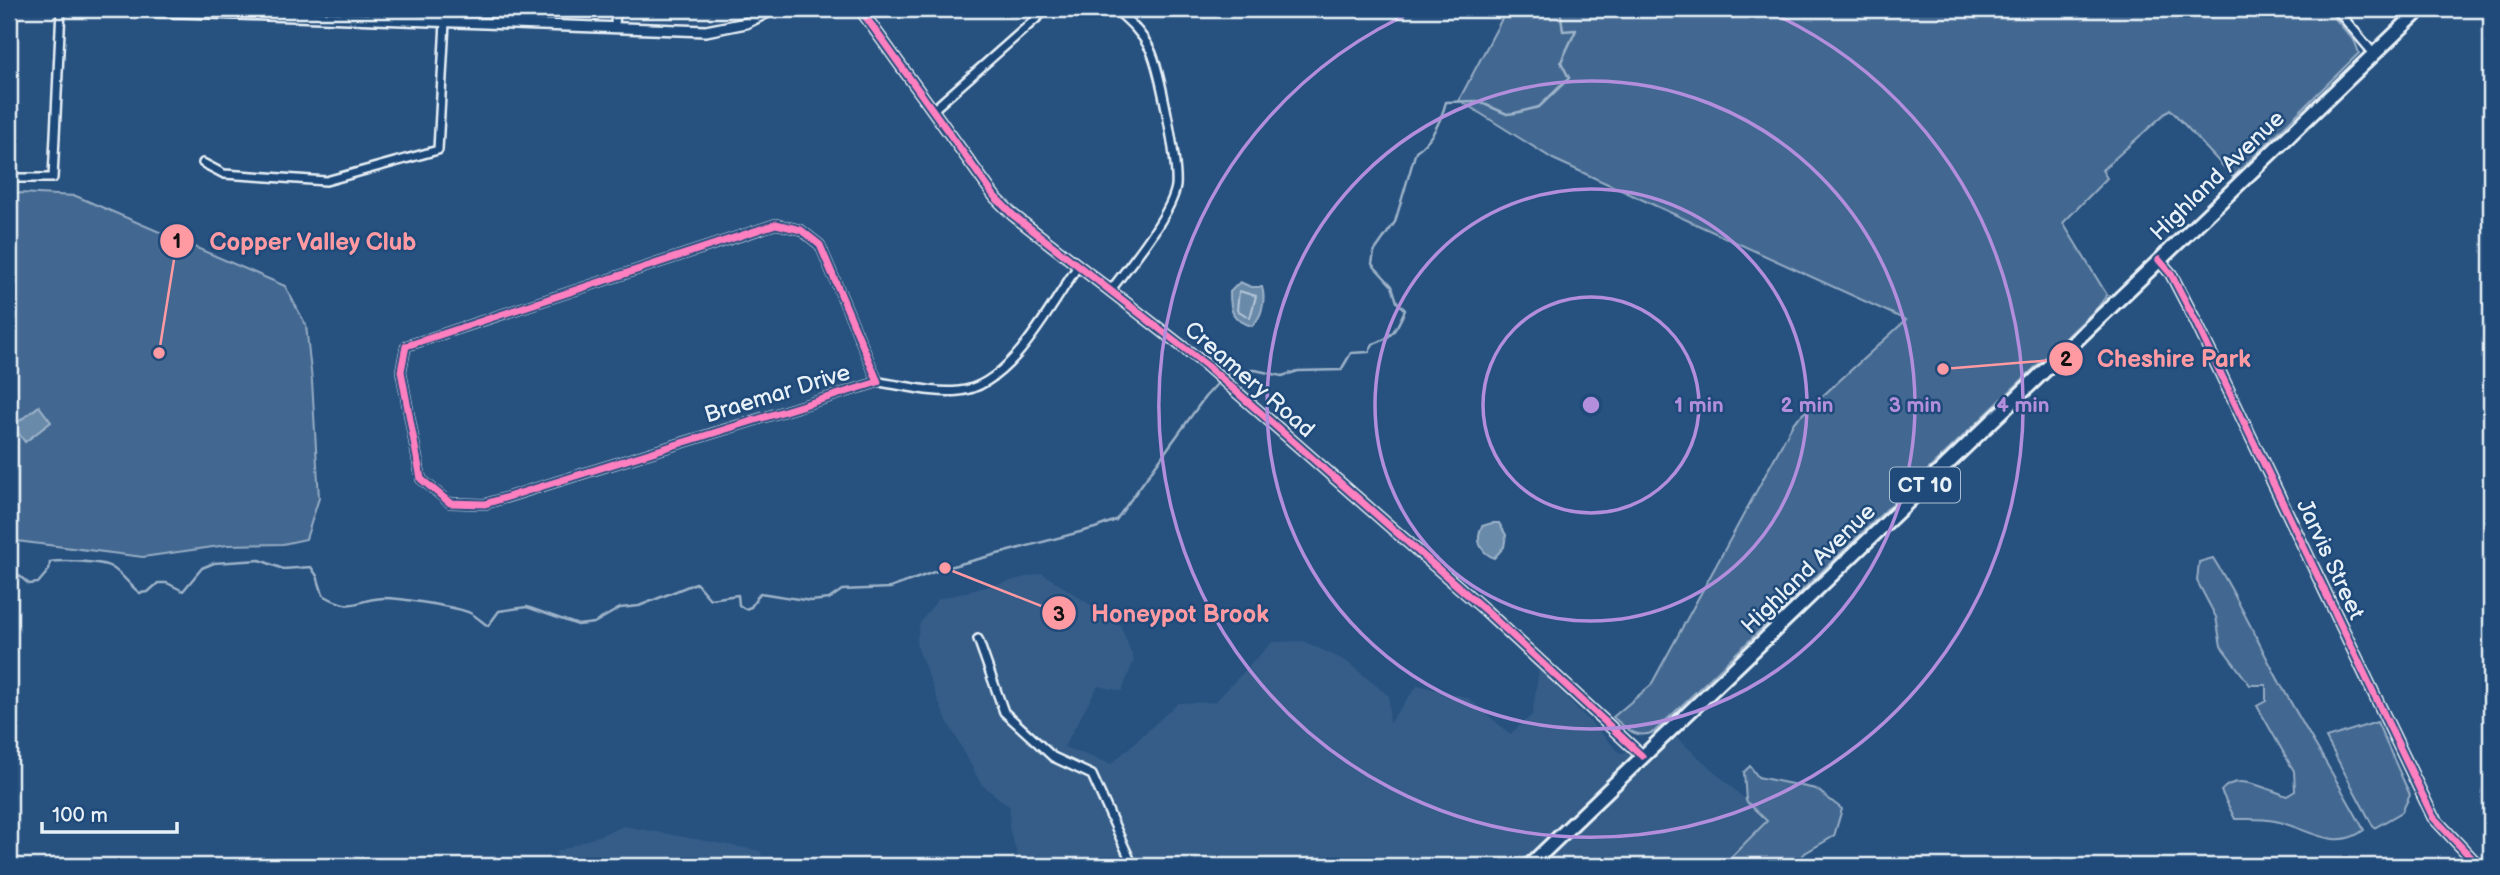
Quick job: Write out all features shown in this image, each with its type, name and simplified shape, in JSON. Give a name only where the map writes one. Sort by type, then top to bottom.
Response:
[{"type":"highway","name":"Highland Avenue","points":[[1528,866],[2421,9]]},
{"type":"street","points":[[9,178],[53,178],[61,9]]},
{"type":"street","points":[[100,9],[706,31],[746,23],[774,9]]},
{"type":"street","points":[[615,26],[616,9]]},
{"type":"street","name":"Creamery Road","points":[[860,9],[995,197],[1213,372],[1485,610],[1642,756]]},
{"type":"street","points":[[933,110],[1047,9]]},
{"type":"street","points":[[1110,291],[1156,228],[1176,188],[1173,149],[1152,53],[1138,29],[1115,9]]},
{"type":"street","points":[[2336,9],[2374,54]]},
{"type":"street","points":[[203,163],[224,174],[326,181],[438,150],[444,22]]},
{"type":"street","name":"Braemar Drive","points":[[878,382],[820,245],[801,230],[776,224],[406,346],[401,371],[421,479],[450,503],[485,505],[878,382],[959,391],[987,382],[1009,365],[1078,266]]},
{"type":"street","name":"Jarvis Street","points":[[2159,260],[2171,274],[2196,322],[2433,817],[2479,866]]},
{"type":"street","points":[[978,639],[1004,712],[1053,757],[1092,775],[1133,866]]},
{"type":"shaded area","points":[[1507,9],[2327,9],[2355,42],[2359,53],[2233,177],[2170,109],[2102,170],[2107,178],[2063,223],[2107,295],[2098,307],[1654,732],[1642,735],[1632,732],[1613,717],[1651,685],[1794,422],[1906,320],[1553,159],[1459,100]]},
{"type":"shaded area","points":[[9,194],[76,196],[285,286],[306,325],[312,381],[319,498],[306,539],[283,544],[227,545],[143,557],[9,540]]},
{"type":"shaded area","points":[[2213,558],[2281,685],[2364,830],[2353,836],[2331,839],[2275,821],[2235,819],[2221,791],[2228,785],[2244,782],[2287,796],[2295,791],[2294,771],[2257,706],[2266,701],[2266,685],[2250,685],[2221,646],[2216,617],[2197,581],[2199,562]]},
{"type":"shaded area","points":[[1042,573],[1120,624],[1134,660],[1122,691],[1098,686],[1064,747],[1111,764],[1178,703],[1215,702],[1272,642],[1303,641],[1346,661],[1389,696],[1389,723],[1418,685],[1468,698],[1510,734],[1532,715],[1539,669],[1621,754],[1674,735],[1768,820],[1721,866],[1021,866],[1009,828],[1010,807],[981,784],[943,713],[916,644],[920,623],[938,599]]},
{"type":"shaded area","points":[[2377,722],[2410,795],[2402,812],[2374,828],[2326,738]]},
{"type":"shaded area","points":[[1750,766],[1758,777],[1816,789],[1842,809],[1834,836],[1805,853],[1795,866],[1722,866],[1767,821],[1746,801],[1744,772]]},
{"type":"shaded area","points":[[624,826],[761,851],[762,866],[560,866],[556,852]]},
{"type":"water","points":[[1240,282],[1251,287],[1262,287],[1262,308],[1252,326],[1236,318],[1232,310],[1230,292]]},
{"type":"water","points":[[39,406],[51,422],[25,442],[13,426]]},
{"type":"water","points":[[1499,523],[1506,535],[1504,547],[1494,558],[1485,552],[1479,541],[1482,526]]},
{"type":"waterway","points":[[9,567],[29,584],[38,583],[49,570],[50,562],[99,563],[115,570],[140,593],[148,592],[158,583],[167,583],[183,591],[202,568],[214,563],[260,560],[283,569],[311,567],[323,595],[343,604],[384,598],[415,601],[472,614],[488,626],[499,611],[527,607],[578,625],[594,623],[620,608],[639,606],[696,583],[710,599],[738,595],[739,605],[745,609],[751,607],[760,593],[811,601],[829,599],[842,590],[890,588],[945,568],[1095,528],[1116,520],[1205,397],[1229,371],[1255,370],[1282,376],[1298,371],[1341,370],[1351,353],[1369,352],[1373,344],[1394,332],[1405,310],[1397,302],[1392,286],[1372,264],[1374,252],[1395,222],[1416,151],[1436,129],[1446,102],[1477,101],[1507,114],[1515,113],[1539,107],[1569,78],[1561,62],[1576,30],[1563,31],[1560,9]]},
{"type":"cycle path","points":[[860,9],[995,197],[1013,215],[1206,365],[1485,610],[1642,756]]},
{"type":"cycle path","points":[[776,224],[801,230],[820,245],[878,382],[485,504],[450,503],[421,479],[401,371],[406,346],[776,224]]},
{"type":"cycle path","points":[[2159,260],[2171,274],[2196,322],[2433,817],[2479,866]]},
{"type":"place","name":"Copper Valley Club","points":[[159,353]]},
{"type":"place","name":"Cheshire Park","points":[[1943,369]]},
{"type":"place","name":"Honeypot Brook","points":[[945,568]]}]
